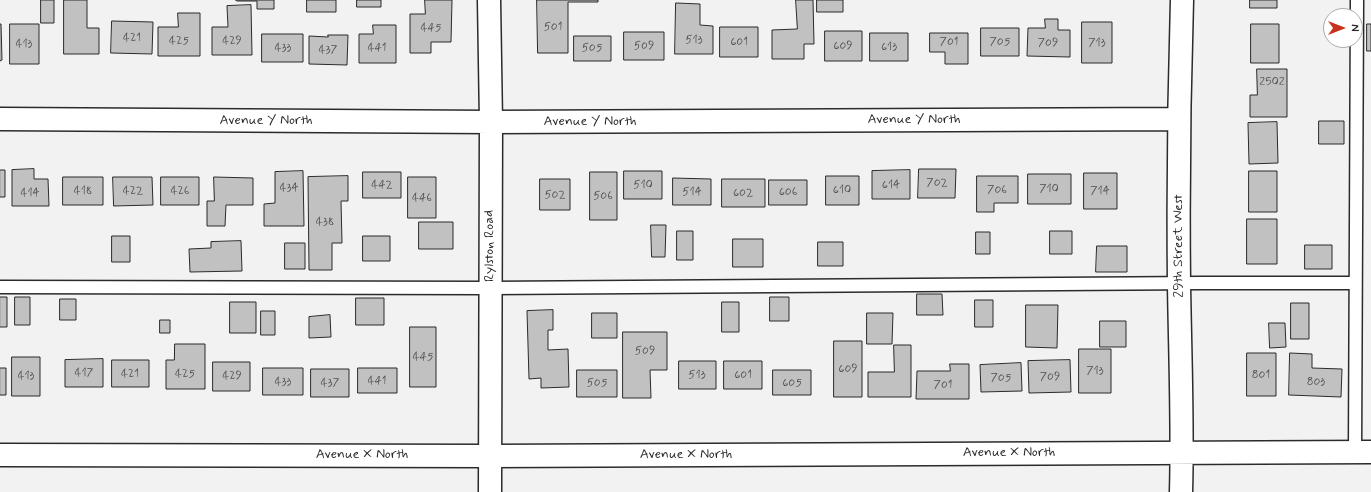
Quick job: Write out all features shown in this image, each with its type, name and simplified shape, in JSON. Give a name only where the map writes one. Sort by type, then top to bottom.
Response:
[{"type":"street","name":"Rylston Road","points":[[489,0],[491,122],[490,492]]},
{"type":"street","name":"29th Street West","points":[[1182,0],[1179,119],[1179,284],[1183,452],[1182,492]]},
{"type":"street","name":"Avenue Y North","points":[[0,119],[491,122],[1179,119]]},
{"type":"street","name":"Avenue X North","points":[[0,455],[490,456],[1363,452]]},
{"type":"lane","points":[[1357,0],[1355,284],[1363,452]]},
{"type":"lane","points":[[0,287],[490,288],[1355,284]]},
{"type":"building","points":[[41,0],[54,0],[54,23],[41,23]]},
{"type":"building","points":[[64,0],[87,0],[87,28],[99,28],[99,54],[64,54]]},
{"type":"building","points":[[236,0],[274,0],[274,9],[257,9],[257,1]]},
{"type":"building","points":[[307,0],[336,0],[336,12],[307,12]]},
{"type":"building","points":[[357,0],[381,0],[381,7],[357,7]]},
{"type":"building","points":[[425,0],[452,0],[451,42],[431,42],[431,53],[410,53],[410,14],[425,14]]},
{"type":"building","points":[[537,0],[598,0],[598,2],[568,2],[568,53],[538,53]]},
{"type":"building","points":[[796,0],[813,0],[814,44],[804,44],[804,59],[772,59],[772,30],[797,29]]},
{"type":"building","points":[[817,0],[843,0],[843,12],[817,12]]},
{"type":"building","points":[[1250,0],[1277,0],[1277,8],[1250,8]]},
{"type":"building","points":[[676,3],[700,4],[700,25],[713,26],[713,54],[675,54]]},
{"type":"building","points":[[251,5],[252,55],[212,55],[212,27],[228,27],[227,6]]},
{"type":"building","points":[[178,13],[200,13],[200,56],[158,56],[158,27],[178,27]]},
{"type":"building","points":[[1045,19],[1058,19],[1058,30],[1070,30],[1070,57],[1027,56],[1028,28],[1045,28]]},
{"type":"building","points":[[112,21],[153,22],[152,54],[111,53]]},
{"type":"building","points":[[1082,22],[1112,22],[1112,63],[1082,63]]},
{"type":"building","points":[[0,24],[2,60],[0,61]]},
{"type":"building","points":[[10,24],[39,24],[39,64],[10,64]]},
{"type":"building","points":[[1251,24],[1279,24],[1279,63],[1251,63]]},
{"type":"building","points":[[1367,24],[1371,24],[1371,51],[1367,51]]},
{"type":"building","points":[[373,25],[396,25],[396,63],[359,63],[359,34],[373,34]]},
{"type":"building","points":[[720,27],[758,27],[758,57],[720,57]]},
{"type":"building","points":[[981,28],[1019,28],[1019,56],[981,56]]},
{"type":"building","points":[[825,31],[862,31],[862,61],[825,61]]},
{"type":"building","points":[[624,32],[664,32],[664,60],[624,60]]},
{"type":"building","points":[[870,33],[908,33],[908,61],[870,61]]},
{"type":"building","points":[[930,33],[968,33],[968,64],[945,64],[945,52],[930,52]]},
{"type":"building","points":[[262,34],[303,34],[303,62],[262,62]]},
{"type":"building","points":[[328,35],[348,35],[347,65],[309,64],[309,36],[328,37]]},
{"type":"building","points":[[574,36],[611,36],[611,61],[574,61]]},
{"type":"building","points":[[1257,69],[1287,69],[1287,117],[1250,117],[1250,95],[1257,95]]},
{"type":"building","points":[[1319,121],[1344,121],[1344,144],[1319,144]]},
{"type":"building","points":[[1277,122],[1278,163],[1249,164],[1248,123]]},
{"type":"building","points":[[34,169],[34,179],[48,179],[49,206],[12,206],[12,170]]},
{"type":"building","points":[[919,169],[956,169],[955,198],[918,198]]},
{"type":"building","points":[[0,170],[5,170],[5,197],[0,197]]},
{"type":"building","points":[[910,170],[910,199],[872,199],[872,171]]},
{"type":"building","points":[[303,171],[304,226],[264,226],[264,204],[275,203],[275,172]]},
{"type":"building","points":[[624,171],[662,171],[662,199],[624,199]]},
{"type":"building","points":[[1249,171],[1277,171],[1277,212],[1249,212]]},
{"type":"building","points":[[363,172],[401,172],[401,198],[363,198]]},
{"type":"building","points":[[590,172],[617,172],[617,220],[590,220]]},
{"type":"building","points":[[1084,173],[1117,173],[1117,209],[1084,209]]},
{"type":"building","points":[[1028,174],[1071,174],[1071,204],[1028,204]]},
{"type":"building","points":[[348,176],[348,201],[341,201],[342,243],[332,243],[332,270],[309,270],[308,177]]},
{"type":"building","points":[[826,176],[859,176],[859,205],[826,205]]},
{"type":"building","points":[[977,176],[1018,176],[1018,203],[994,203],[994,212],[977,212]]},
{"type":"building","points":[[63,177],[103,177],[103,205],[63,205]]},
{"type":"building","points":[[113,177],[152,177],[153,205],[114,206]]},
{"type":"building","points":[[161,177],[199,177],[199,205],[161,205]]},
{"type":"building","points":[[214,177],[253,178],[253,205],[226,205],[225,226],[207,226],[207,201],[214,201]]},
{"type":"building","points":[[408,177],[436,177],[436,218],[408,218]]},
{"type":"building","points":[[673,178],[711,179],[711,205],[673,205]]},
{"type":"building","points":[[540,179],[570,179],[570,210],[540,210]]},
{"type":"building","points":[[722,179],[765,179],[765,207],[722,207]]},
{"type":"building","points":[[769,180],[807,180],[807,205],[769,205]]},
{"type":"building","points":[[1247,219],[1277,219],[1277,264],[1247,264]]},
{"type":"building","points":[[419,222],[453,222],[453,249],[419,249]]},
{"type":"building","points":[[651,225],[666,225],[665,257],[652,257]]},
{"type":"building","points":[[677,231],[693,231],[693,260],[677,260]]},
{"type":"building","points":[[1050,231],[1072,231],[1072,254],[1050,254]]},
{"type":"building","points":[[976,232],[990,232],[990,254],[976,254]]},
{"type":"building","points":[[112,236],[130,236],[130,262],[112,262]]},
{"type":"building","points":[[363,236],[390,236],[390,261],[363,261]]},
{"type":"building","points":[[733,239],[763,239],[763,267],[733,267]]},
{"type":"building","points":[[241,241],[242,271],[190,272],[189,249],[211,248],[211,242]]},
{"type":"building","points":[[818,242],[843,242],[843,266],[818,266]]},
{"type":"building","points":[[285,243],[305,243],[305,269],[285,269]]},
{"type":"building","points":[[1305,245],[1332,245],[1332,269],[1305,269]]},
{"type":"building","points":[[1097,246],[1127,246],[1127,272],[1096,272]]},
{"type":"building","points":[[917,294],[942,294],[943,315],[917,315]]},
{"type":"building","points":[[0,297],[7,297],[7,327],[0,327]]},
{"type":"building","points":[[15,297],[30,297],[30,325],[15,325]]},
{"type":"building","points":[[770,297],[789,297],[789,321],[770,321]]},
{"type":"building","points":[[356,298],[384,298],[384,325],[356,325]]},
{"type":"building","points":[[60,299],[76,299],[76,320],[60,320]]},
{"type":"building","points":[[975,300],[993,300],[993,327],[975,327]]},
{"type":"building","points":[[230,302],[256,302],[256,333],[230,333]]},
{"type":"building","points":[[722,302],[739,302],[739,332],[722,332]]},
{"type":"building","points":[[1291,303],[1309,303],[1309,339],[1291,339]]},
{"type":"building","points":[[1026,305],[1058,305],[1057,348],[1026,347]]},
{"type":"building","points":[[553,310],[553,330],[548,330],[548,350],[568,349],[569,387],[541,388],[541,378],[529,379],[527,311]]},
{"type":"building","points":[[261,311],[275,311],[275,335],[261,335]]},
{"type":"building","points":[[592,313],[617,313],[617,338],[592,338]]},
{"type":"building","points":[[867,313],[893,313],[892,344],[867,344]]},
{"type":"building","points":[[330,315],[331,337],[309,338],[309,317]]},
{"type":"building","points":[[160,320],[170,320],[170,333],[160,333]]},
{"type":"building","points":[[1100,321],[1126,321],[1126,347],[1100,347]]},
{"type":"building","points":[[1269,323],[1285,323],[1286,347],[1270,348]]},
{"type":"building","points":[[410,327],[436,327],[436,387],[410,387]]},
{"type":"building","points":[[623,332],[667,332],[667,370],[650,370],[651,398],[623,398]]},
{"type":"building","points":[[834,341],[862,341],[862,397],[834,397]]},
{"type":"building","points":[[175,344],[205,344],[205,389],[166,389],[166,360],[174,360]]},
{"type":"building","points":[[894,345],[911,345],[911,397],[868,397],[868,372],[894,372]]},
{"type":"building","points":[[1079,349],[1111,349],[1111,393],[1079,393]]},
{"type":"building","points":[[1247,353],[1276,353],[1276,396],[1247,396]]},
{"type":"building","points":[[1290,353],[1312,354],[1312,368],[1342,369],[1341,397],[1289,395]]},
{"type":"building","points":[[12,357],[40,357],[40,396],[12,396]]},
{"type":"building","points":[[103,359],[103,387],[65,387],[65,360]]},
{"type":"building","points":[[112,360],[149,360],[149,387],[112,387]]},
{"type":"building","points":[[1070,360],[1071,392],[1029,393],[1028,361]]},
{"type":"building","points":[[679,361],[716,361],[716,389],[679,389]]},
{"type":"building","points":[[724,361],[762,361],[762,389],[724,389]]},
{"type":"building","points":[[213,362],[250,362],[250,391],[213,391]]},
{"type":"building","points":[[1021,363],[1022,391],[981,392],[980,365]]},
{"type":"building","points":[[950,364],[969,364],[969,399],[916,399],[917,371],[950,371]]},
{"type":"building","points":[[0,368],[6,368],[6,395],[0,395]]},
{"type":"building","points":[[263,368],[303,368],[303,395],[263,395]]},
{"type":"building","points":[[358,368],[397,368],[397,393],[358,393]]},
{"type":"building","points":[[311,369],[349,369],[349,397],[311,397]]},
{"type":"building","points":[[577,370],[617,370],[617,397],[577,397]]},
{"type":"building","points":[[773,370],[811,370],[811,395],[773,395]]}]
